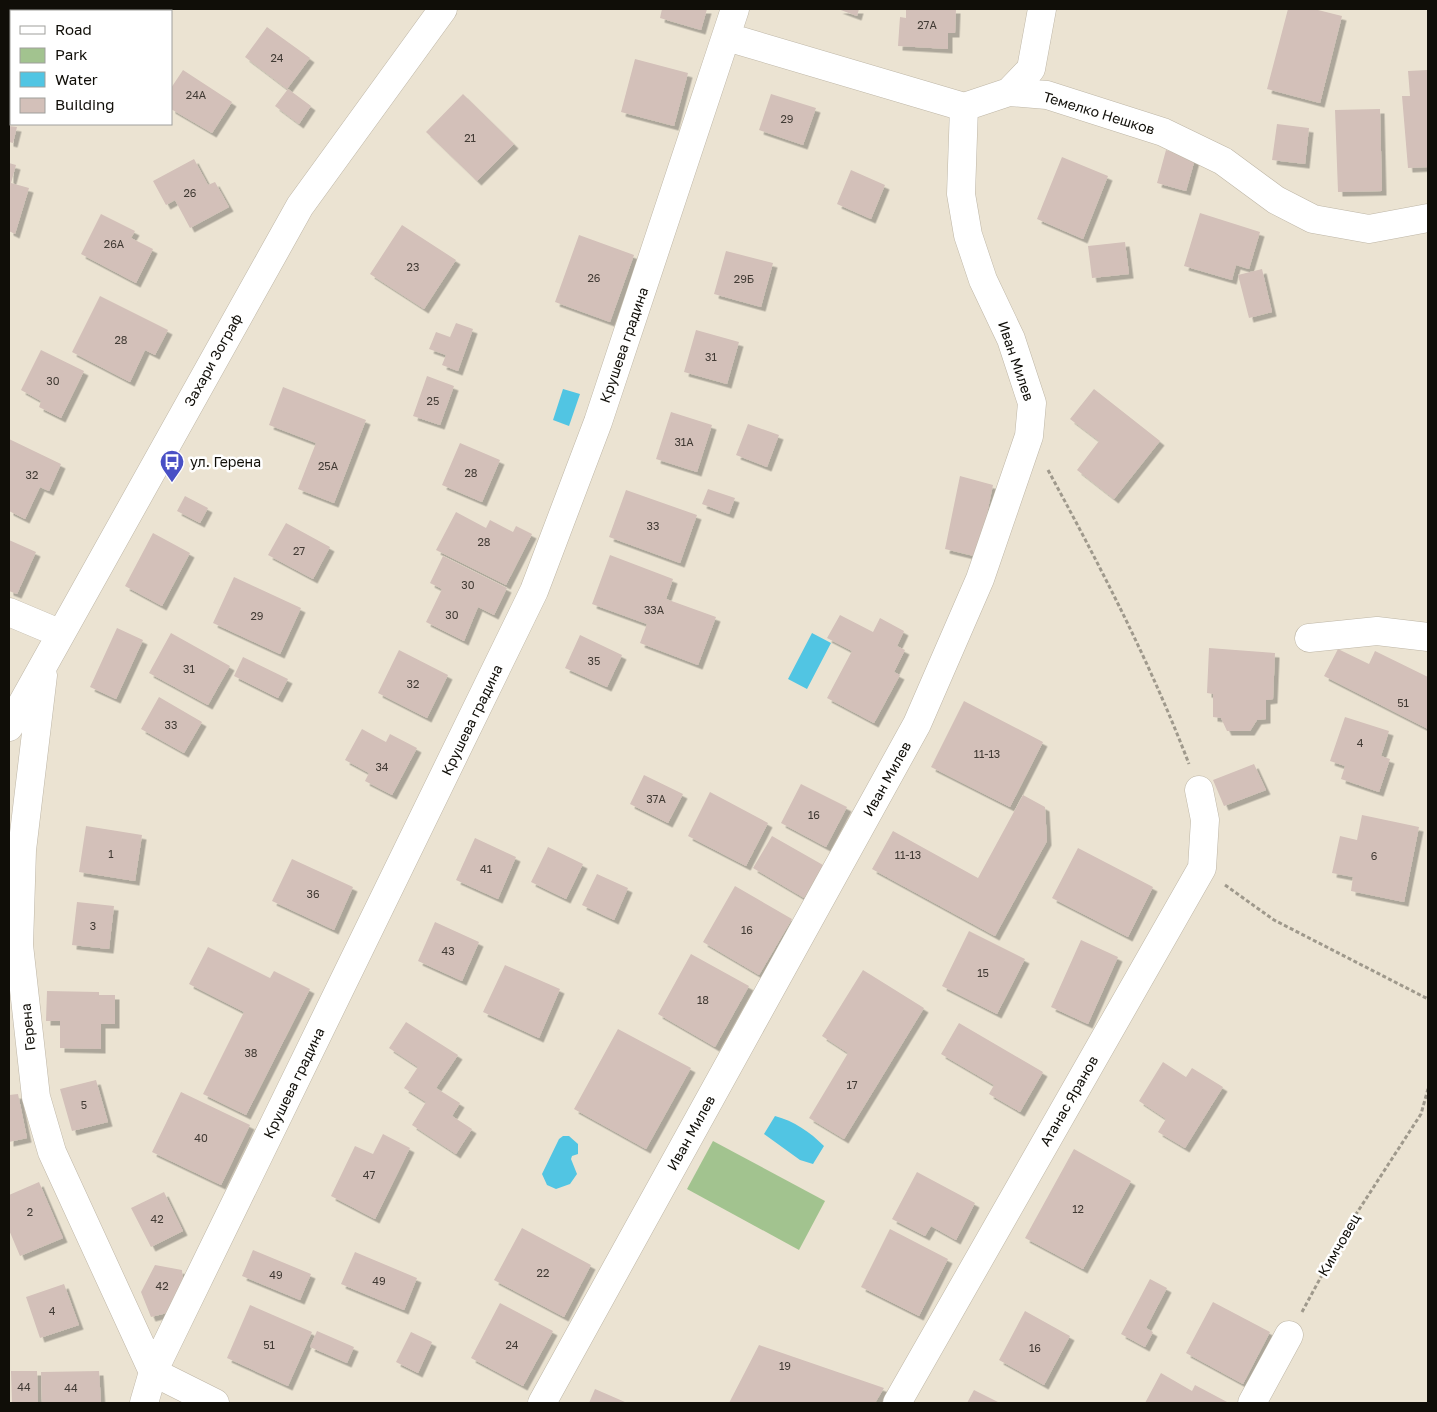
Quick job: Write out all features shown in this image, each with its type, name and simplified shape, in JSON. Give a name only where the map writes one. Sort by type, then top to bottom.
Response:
[{"type":"street","name":"Захари Зограф","points":[[9,727],[45,658],[300,206],[443,9]]},
{"type":"street","name":"Крушева градина","points":[[144,1403],[153,1372],[534,591],[598,422],[735,9]]},
{"type":"street","points":[[1009,92],[1031,70],[1042,9]]},
{"type":"street","points":[[727,37],[964,107]]},
{"type":"street","name":"Темелко Нешков","points":[[964,107],[1009,92],[1047,95],[1163,132],[1223,161],[1276,200],[1313,219],[1370,229],[1428,218]]},
{"type":"street","name":"Иван Милев","points":[[542,1403],[917,724],[980,579],[1029,436],[1032,403],[1011,339],[983,280],[968,235],[961,194],[964,107]]},
{"type":"street","points":[[9,612],[59,633]]},
{"type":"street","points":[[1308,638],[1377,631],[1428,637]]},
{"type":"street","name":"Герена","points":[[45,658],[22,850],[19,944],[36,1097],[52,1152],[153,1372]]},
{"type":"street","name":"Атанас Яранов","points":[[897,1403],[1202,868],[1205,820],[1200,790]]},
{"type":"street","points":[[1252,1403],[1289,1335]]},
{"type":"street","points":[[153,1372],[215,1403]]},
{"type":"path","points":[[1029,436],[1114,593],[1165,702],[1200,790]]},
{"type":"path","points":[[1202,868],[1274,920],[1428,999]]},
{"type":"path","name":"Кимчовец","points":[[1289,1335],[1349,1225],[1421,1114],[1428,1090]]},
{"type":"green space","points":[[713,1141],[825,1201],[799,1250],[687,1189]]},
{"type":"water","points":[[563,389],[580,394],[569,426],[553,420]]},
{"type":"water","points":[[812,633],[831,643],[807,689],[788,679]]},
{"type":"water","points":[[775,1116],[801,1128],[824,1146],[813,1164],[800,1160],[764,1134]]},
{"type":"water","points":[[563,1136],[569,1136],[578,1144],[578,1154],[572,1156],[571,1159],[577,1174],[570,1184],[556,1189],[547,1185],[542,1174],[559,1139]]},
{"type":"building","points":[[15,9],[60,9],[60,10]]},
{"type":"building","points":[[662,9],[707,9],[701,30],[660,18]]},
{"type":"building","points":[[838,9],[859,9],[857,16]]},
{"type":"building","points":[[906,9],[956,9],[955,33],[948,33],[948,49],[898,46],[900,17],[906,18]]},
{"type":"building","points":[[1288,9],[1314,9],[1342,16],[1320,103],[1267,89]]},
{"type":"building","points":[[267,27],[310,58],[287,89],[245,57]]},
{"type":"building","points":[[635,59],[688,73],[674,126],[621,112]]},
{"type":"building","points":[[183,70],[232,102],[212,133],[172,110],[172,86]]},
{"type":"building","points":[[1428,70],[1428,167],[1408,168],[1402,96],[1410,96],[1408,71]]},
{"type":"building","points":[[9,71],[10,118],[9,117]]},
{"type":"building","points":[[288,89],[311,106],[299,124],[275,106]]},
{"type":"building","points":[[463,94],[514,144],[477,181],[426,132]]},
{"type":"building","points":[[771,94],[816,108],[803,145],[759,130]]},
{"type":"building","points":[[1380,109],[1382,191],[1338,192],[1335,110]]},
{"type":"building","points":[[1277,124],[1309,128],[1305,164],[1272,160]]},
{"type":"building","points":[[9,126],[17,127],[13,143],[9,142]]},
{"type":"building","points":[[1166,150],[1195,159],[1186,191],[1157,183]]},
{"type":"building","points":[[1062,157],[1108,176],[1083,239],[1037,219]]},
{"type":"building","points":[[194,159],[208,185],[215,182],[229,207],[190,228],[175,200],[166,205],[153,181]]},
{"type":"building","points":[[9,163],[16,165],[11,183],[29,188],[15,234],[9,231]]},
{"type":"building","points":[[851,170],[885,185],[871,219],[837,204]]},
{"type":"building","points":[[1200,213],[1260,232],[1249,269],[1236,265],[1232,280],[1184,266]]},
{"type":"building","points":[[101,214],[135,231],[131,238],[153,249],[136,283],[81,254]]},
{"type":"building","points":[[402,225],[456,260],[424,309],[370,274]]},
{"type":"building","points":[[579,235],[634,255],[610,322],[555,302]]},
{"type":"building","points":[[1125,242],[1129,274],[1092,278],[1088,246]]},
{"type":"building","points":[[726,251],[773,263],[761,307],[714,294]]},
{"type":"building","points":[[1262,269],[1272,312],[1249,318],[1238,275]]},
{"type":"building","points":[[100,296],[168,330],[155,355],[145,350],[130,382],[72,352]]},
{"type":"building","points":[[456,323],[473,329],[458,371],[442,365],[446,355],[429,349],[436,332],[450,337]]},
{"type":"building","points":[[696,330],[739,342],[727,384],[684,372]]},
{"type":"building","points":[[41,350],[84,371],[61,418],[39,407],[41,401],[21,390]]},
{"type":"building","points":[[427,376],[454,386],[440,425],[413,416]]},
{"type":"building","points":[[283,387],[366,420],[334,503],[298,489],[316,443],[269,425]]},
{"type":"building","points":[[1094,389],[1160,441],[1114,499],[1077,470],[1099,441],[1070,419]]},
{"type":"building","points":[[671,412],[712,425],[697,472],[656,459]]},
{"type":"building","points":[[748,424],[779,435],[767,467],[736,455]]},
{"type":"building","points":[[9,439],[61,464],[49,491],[40,487],[25,519],[9,511]]},
{"type":"building","points":[[460,443],[500,460],[482,502],[442,485]]},
{"type":"building","points":[[960,476],[993,485],[978,557],[945,549]]},
{"type":"building","points":[[708,489],[735,498],[729,514],[702,504]]},
{"type":"building","points":[[626,490],[697,515],[680,563],[609,537]]},
{"type":"building","points":[[185,496],[208,508],[200,523],[177,511]]},
{"type":"building","points":[[456,512],[486,528],[490,520],[513,532],[516,526],[532,534],[506,585],[436,550]]},
{"type":"building","points":[[286,523],[330,547],[313,579],[268,555]]},
{"type":"building","points":[[153,533],[190,553],[162,606],[125,586]]},
{"type":"building","points":[[9,540],[36,552],[17,594],[9,591]]},
{"type":"building","points":[[610,555],[673,579],[666,599],[716,617],[698,665],[640,643],[647,624],[592,604]]},
{"type":"building","points":[[443,556],[507,588],[494,615],[478,607],[464,641],[426,622],[442,589],[430,583]]},
{"type":"building","points":[[234,577],[301,608],[280,654],[213,623]]},
{"type":"building","points":[[840,615],[873,632],[880,618],[904,631],[897,646],[905,650],[894,672],[900,675],[874,723],[827,698],[852,651],[827,638]]},
{"type":"building","points":[[117,628],[143,640],[116,699],[90,687]]},
{"type":"building","points":[[171,633],[230,666],[208,705],[149,673]]},
{"type":"building","points":[[580,635],[622,655],[607,687],[565,668]]},
{"type":"building","points":[[1209,648],[1275,653],[1273,699],[1266,700],[1266,719],[1257,720],[1250,731],[1227,731],[1221,718],[1213,717],[1213,694],[1207,693]]},
{"type":"building","points":[[1338,649],[1369,664],[1375,651],[1428,677],[1428,729],[1324,676]]},
{"type":"building","points":[[399,650],[448,675],[427,718],[378,693]]},
{"type":"building","points":[[243,657],[288,679],[278,698],[234,676]]},
{"type":"building","points":[[159,697],[202,722],[184,753],[141,729]]},
{"type":"building","points":[[964,701],[1043,742],[1010,807],[931,767]]},
{"type":"building","points":[[1345,717],[1389,731],[1381,756],[1390,759],[1379,792],[1341,779],[1345,766],[1330,761]]},
{"type":"building","points":[[362,729],[386,742],[390,734],[417,748],[392,795],[365,781],[369,773],[345,760]]},
{"type":"building","points":[[1254,764],[1266,790],[1224,806],[1213,780]]},
{"type":"building","points":[[644,775],[683,794],[668,823],[630,804]]},
{"type":"building","points":[[801,784],[847,807],[826,847],[781,823]]},
{"type":"building","points":[[710,792],[768,823],[746,866],[688,836]]},
{"type":"building","points":[[1023,795],[1045,807],[1047,841],[995,936],[872,869],[893,831],[978,878]]},
{"type":"building","points":[[1362,815],[1419,827],[1404,902],[1351,891],[1353,877],[1332,873],[1340,836],[1357,840]]},
{"type":"building","points":[[86,826],[142,835],[135,881],[79,872]]},
{"type":"building","points":[[772,836],[823,865],[804,898],[753,868]]},
{"type":"building","points":[[475,838],[516,857],[498,899],[456,880]]},
{"type":"building","points":[[548,847],[583,864],[566,899],[531,882]]},
{"type":"building","points":[[1078,848],[1153,887],[1128,937],[1052,898]]},
{"type":"building","points":[[292,859],[353,887],[334,930],[272,901]]},
{"type":"building","points":[[597,874],[628,888],[614,920],[582,905]]},
{"type":"building","points":[[735,886],[792,919],[759,975],[703,942]]},
{"type":"building","points":[[77,902],[114,906],[109,949],[72,945]]},
{"type":"building","points":[[435,922],[479,942],[462,981],[418,961]]},
{"type":"building","points":[[969,931],[1025,959],[997,1014],[942,986]]},
{"type":"building","points":[[1081,940],[1118,957],[1088,1024],[1051,1007]]},
{"type":"building","points":[[208,947],[270,978],[274,971],[310,989],[246,1115],[203,1094],[244,1012],[189,984]]},
{"type":"building","points":[[691,954],[749,986],[715,1047],[658,1014]]},
{"type":"building","points":[[505,965],[560,989],[539,1038],[483,1012]]},
{"type":"building","points":[[863,970],[924,1008],[844,1139],[809,1118],[848,1053],[822,1036]]},
{"type":"building","points":[[47,991],[99,992],[99,995],[115,995],[115,1024],[101,1024],[101,1049],[60,1048],[60,1021],[46,1021]]},
{"type":"building","points":[[406,1022],[458,1055],[436,1088],[460,1103],[452,1116],[472,1129],[456,1154],[412,1125],[426,1102],[404,1088],[418,1067],[389,1048]]},
{"type":"building","points":[[959,1023],[1043,1072],[1020,1112],[989,1094],[994,1085],[941,1054]]},
{"type":"building","points":[[618,1029],[691,1068],[646,1149],[574,1109]]},
{"type":"building","points":[[1163,1062],[1186,1077],[1192,1068],[1223,1087],[1185,1148],[1158,1132],[1166,1119],[1139,1101]]},
{"type":"building","points":[[96,1080],[108,1122],[72,1131],[60,1089]]},
{"type":"building","points":[[181,1092],[250,1125],[221,1185],[152,1152]]},
{"type":"building","points":[[18,1094],[27,1138],[9,1142],[9,1095]]},
{"type":"building","points":[[383,1134],[410,1148],[375,1219],[331,1196],[355,1146],[373,1154]]},
{"type":"building","points":[[1074,1149],[1131,1181],[1083,1269],[1025,1238]]},
{"type":"building","points":[[917,1172],[975,1203],[956,1240],[931,1226],[925,1236],[892,1219]]},
{"type":"building","points":[[39,1182],[63,1238],[20,1256],[9,1230],[9,1195]]},
{"type":"building","points":[[164,1192],[183,1231],[151,1247],[131,1208]]},
{"type":"building","points":[[522,1228],[591,1265],[564,1317],[494,1280]]},
{"type":"building","points":[[890,1229],[948,1259],[919,1316],[861,1287]]},
{"type":"building","points":[[253,1250],[311,1274],[300,1300],[242,1276]]},
{"type":"building","points":[[355,1252],[417,1278],[404,1310],[341,1284]]},
{"type":"building","points":[[155,1265],[182,1270],[183,1280],[167,1313],[151,1317],[141,1292]]},
{"type":"building","points":[[1150,1279],[1167,1288],[1146,1328],[1153,1332],[1145,1347],[1121,1334]]},
{"type":"building","points":[[64,1284],[79,1325],[40,1338],[26,1297]]},
{"type":"building","points":[[1213,1302],[1270,1332],[1243,1384],[1186,1353]]},
{"type":"building","points":[[500,1303],[553,1331],[523,1386],[471,1358]]},
{"type":"building","points":[[250,1305],[312,1332],[288,1386],[227,1358]]},
{"type":"building","points":[[1025,1311],[1070,1336],[1044,1385],[999,1360]]},
{"type":"building","points":[[317,1331],[354,1347],[347,1363],[310,1347]]},
{"type":"building","points":[[411,1332],[432,1342],[418,1373],[396,1362]]},
{"type":"building","points":[[759,1345],[884,1388],[875,1403],[729,1403]]},
{"type":"building","points":[[11,1371],[37,1371],[38,1403],[12,1403]]},
{"type":"building","points":[[99,1371],[101,1403],[42,1403],[41,1372]]},
{"type":"building","points":[[1161,1373],[1192,1391],[1195,1385],[1229,1403],[1145,1403]]},
{"type":"building","points":[[595,1389],[625,1402],[589,1403]]},
{"type":"building","points":[[974,1390],[1000,1403],[967,1403]]},
{"type":"place","name":"ул. Герена","points":[[172,483]]}]
